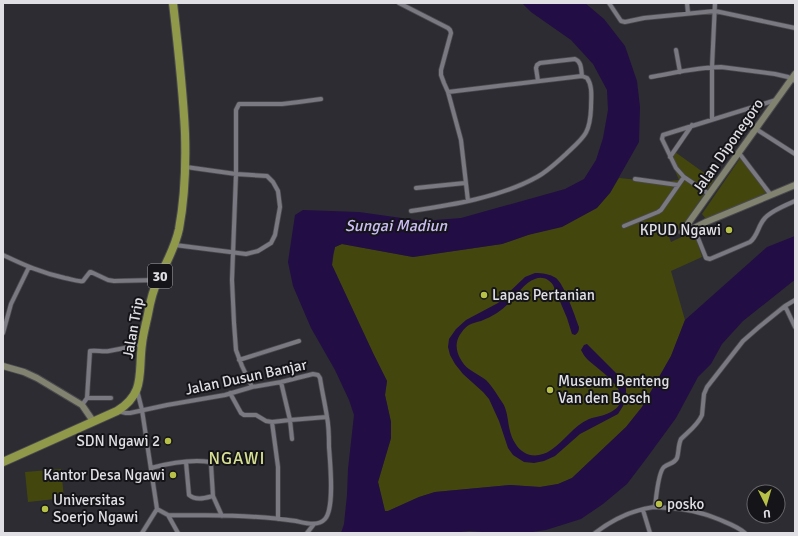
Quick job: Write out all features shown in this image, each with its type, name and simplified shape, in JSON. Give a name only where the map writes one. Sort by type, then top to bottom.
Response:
[{"type":"highway","name":"Jalan Trip","points":[[3,462],[117,411],[128,404],[133,398],[137,389],[140,373],[142,344],[150,304],[158,280],[175,245],[181,217],[186,167],[182,85],[173,6]]},
{"type":"street","points":[[399,3],[450,30],[441,75],[448,92],[461,140],[468,201]]},
{"type":"street","points":[[609,3],[621,21],[625,22],[644,18],[715,11],[795,28]]},
{"type":"street","points":[[687,3],[688,13]]},
{"type":"street","points":[[712,119],[712,67],[715,3]]},
{"type":"street","points":[[676,50],[680,72]]},
{"type":"street","points":[[538,81],[536,68],[537,64],[575,59],[580,63],[582,76]]},
{"type":"street","points":[[651,77],[712,67],[721,67],[794,78]]},
{"type":"street","points":[[411,211],[468,201],[507,190],[538,176],[583,138],[588,129],[591,117],[591,86],[589,80],[585,76],[448,92]]},
{"type":"street","name":"Jalan Diponegoro","points":[[694,228],[682,232],[776,100],[794,78]]},
{"type":"street","points":[[252,387],[239,360],[236,350],[234,323],[232,280],[236,174],[236,110],[239,104],[282,104],[321,98]]},
{"type":"street","points":[[709,194],[684,177],[676,168],[662,139],[663,135],[776,100]]},
{"type":"street","points":[[670,157],[692,125]]},
{"type":"street","points":[[756,129],[795,154]]},
{"type":"street","points":[[739,153],[771,195]]},
{"type":"street","points":[[175,245],[250,254],[271,243],[276,235],[280,207],[278,191],[274,182],[267,176],[236,174],[186,167]]},
{"type":"street","points":[[624,226],[658,212],[664,207],[684,177]]},
{"type":"street","points":[[635,179],[678,185]]},
{"type":"street","points":[[416,188],[465,183]]},
{"type":"street","points":[[795,186],[694,228],[706,258],[710,259],[750,242],[754,238],[764,218],[795,201]]},
{"type":"street","points":[[698,211],[700,217],[706,222]]},
{"type":"street","points":[[3,255],[49,275],[80,281],[84,280],[91,272],[108,280],[114,281],[158,280]]},
{"type":"street","points":[[3,333],[11,304],[29,267]]},
{"type":"street","points":[[655,507],[659,481],[663,469],[676,461],[681,439],[698,423],[701,418],[704,394],[707,387],[743,341],[759,326],[795,300]]},
{"type":"street","points":[[785,306],[795,327]]},
{"type":"street","points":[[239,360],[299,341]]},
{"type":"street","points":[[82,405],[87,398],[90,351],[110,351],[142,344]]},
{"type":"street","points":[[3,366],[24,372],[37,378],[82,405],[93,421]]},
{"type":"street","name":"Jalan Dusun Banjar","points":[[117,411],[126,413],[230,393],[313,374],[318,375],[320,378],[328,417],[331,503],[328,515],[324,521],[314,524],[307,533]]},
{"type":"street","points":[[281,382],[290,420],[292,439]]},
{"type":"street","points":[[137,389],[142,410],[158,508],[142,533]]},
{"type":"street","points":[[230,393],[242,414],[254,415],[266,421],[272,422],[328,417]]},
{"type":"street","points":[[87,398],[111,398]]},
{"type":"street","points":[[272,422],[278,467],[278,519]]},
{"type":"street","points":[[186,462],[190,495],[199,499],[213,496]]},
{"type":"street","points":[[151,468],[171,463],[210,462],[213,496],[222,516]]},
{"type":"street","points":[[595,533],[612,521],[625,515],[655,507],[699,512],[732,525],[745,533]]},
{"type":"street","points":[[158,508],[168,515],[178,533]]},
{"type":"street","points":[[643,510],[650,533]]},
{"type":"street","points":[[168,515],[278,519],[314,524]]},
{"type":"green space","points":[[675,152],[714,180],[680,229],[668,234],[671,242],[694,231],[702,257],[671,271],[685,320],[671,356],[642,407],[626,427],[572,478],[558,484],[540,487],[510,485],[435,492],[385,511],[378,482],[391,438],[391,422],[385,395],[387,381],[332,265],[335,247],[342,244],[413,257],[502,244],[528,235],[610,193],[619,178],[659,182],[679,180],[670,159]]},
{"type":"green space","points":[[741,157],[768,192],[706,219],[702,214]]},
{"type":"green space","points":[[61,469],[64,498],[28,502],[25,472]]},
{"type":"water","name":"Sungai Madiun","points":[[522,3],[585,3],[604,19],[625,46],[637,81],[640,107],[639,142],[610,193],[597,208],[562,227],[528,235],[502,244],[413,257],[342,244],[335,247],[332,265],[387,381],[385,395],[391,422],[391,438],[378,482],[385,511],[435,492],[510,485],[540,487],[558,484],[572,478],[626,427],[642,407],[671,356],[685,320],[767,247],[795,236],[795,280],[743,321],[722,344],[711,364],[698,377],[676,418],[627,484],[603,504],[581,519],[546,530],[525,533],[469,531],[452,533],[341,533],[344,524],[354,415],[349,400],[335,370],[311,328],[293,286],[288,262],[295,215],[303,210],[359,212],[423,221],[461,218],[565,189],[584,179],[596,160],[603,138],[608,110],[607,90],[593,64],[571,40],[531,12]]},
{"type":"water","points":[[535,273],[551,276],[559,281],[579,327],[579,331],[575,335],[572,334],[553,285],[549,281],[540,278],[528,283],[497,313],[467,326],[460,335],[457,345],[459,357],[463,364],[486,380],[502,402],[506,411],[512,438],[518,448],[526,454],[531,455],[541,455],[546,453],[583,422],[605,415],[614,410],[620,404],[621,397],[619,390],[607,376],[585,357],[581,350],[584,345],[587,344],[623,380],[626,388],[626,398],[618,414],[580,434],[555,456],[544,461],[534,463],[524,462],[513,455],[508,448],[499,421],[489,399],[463,374],[455,364],[448,347],[449,339],[456,329],[466,320],[498,303],[525,277]]},
{"type":"place","name":"KPUD Ngawi","points":[[729,230]]},
{"type":"place","name":"Lapas Pertanian","points":[[484,295]]},
{"type":"place","name":"Museum Benteng Van den Bosch","points":[[550,390]]},
{"type":"place","name":"SDN Ngawi 2","points":[[168,441]]},
{"type":"place","name":"Kantor Desa Ngawi","points":[[173,475]]},
{"type":"place","name":"posko","points":[[659,504]]},
{"type":"place","name":"Universitas Soerjo Ngawi","points":[[45,509]]},
{"type":"district","name":"NGAWI","points":[[237,458]]}]
